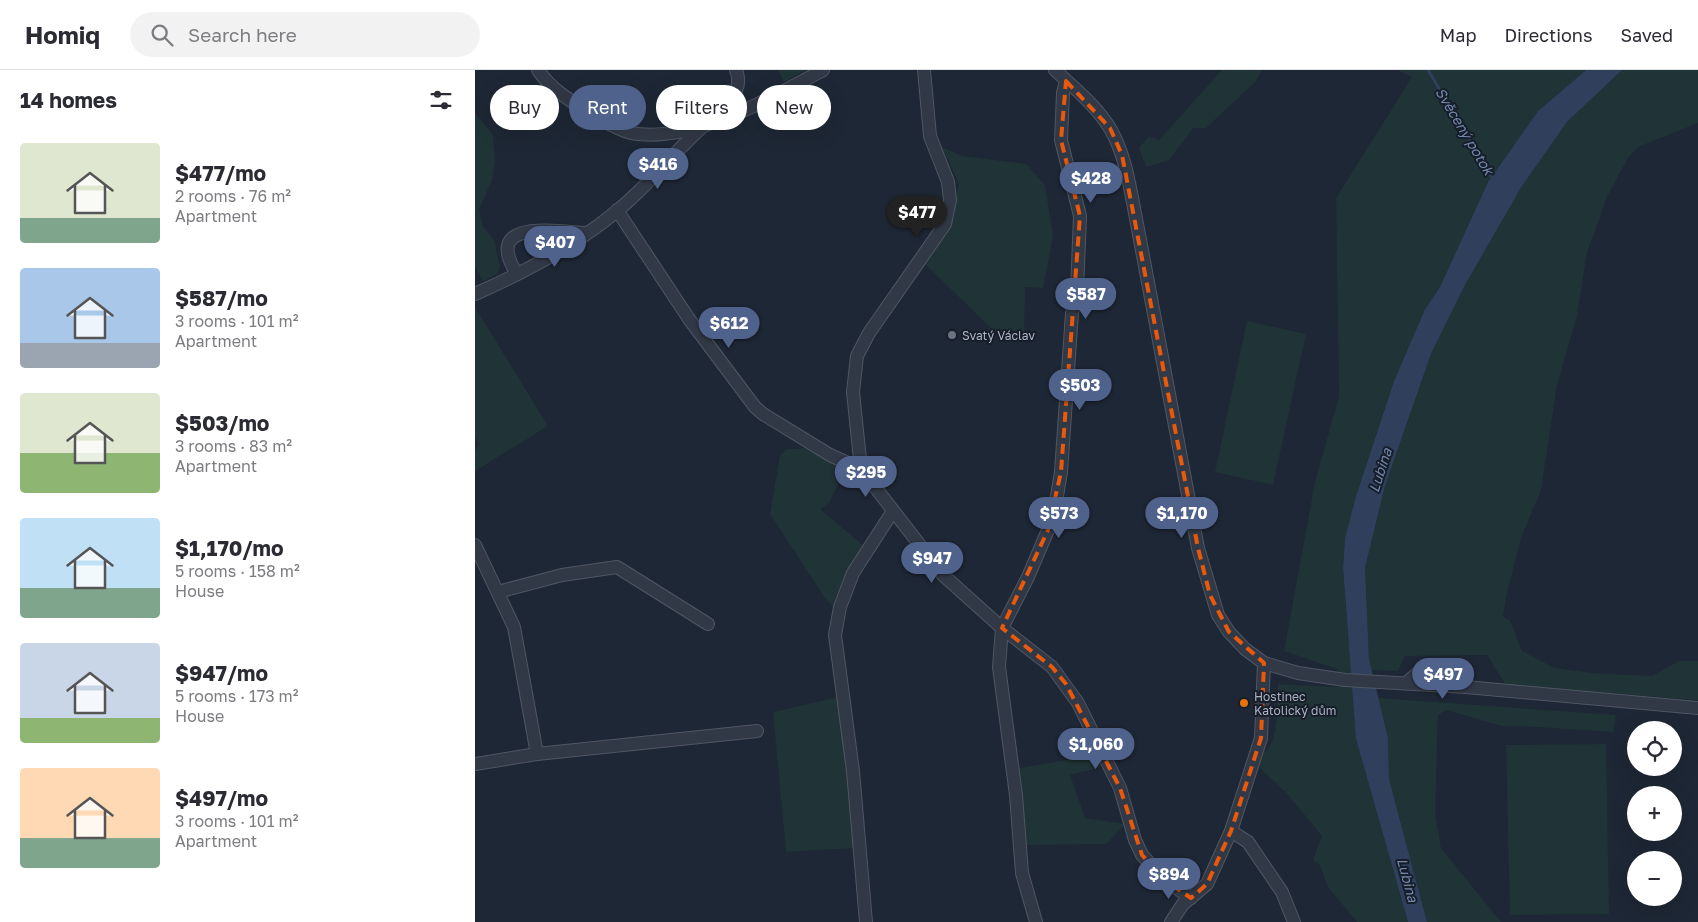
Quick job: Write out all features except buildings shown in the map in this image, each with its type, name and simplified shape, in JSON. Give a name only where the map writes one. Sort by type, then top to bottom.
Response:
[{"type":"street","points":[[538,70],[560,93],[621,130],[648,134],[683,130]]},
{"type":"street","points":[[736,70],[740,80],[739,85]]},
{"type":"street","points":[[747,107],[823,70]]},
{"type":"street","points":[[861,469],[853,392],[857,356],[873,326],[945,224],[950,200],[948,182],[930,136],[924,70]]},
{"type":"street","points":[[1055,70],[1094,108],[1110,128],[1122,155],[1136,217],[1197,548],[1210,595],[1218,615],[1229,632],[1245,649],[1264,663],[1298,673],[1345,680],[1406,683],[1698,708]]},
{"type":"street","points":[[1036,922],[1024,883],[1017,836],[1016,795],[999,667],[1002,628],[1029,577],[1048,530],[1061,472],[1080,216],[1061,140],[1063,93],[1066,81]]},
{"type":"street","points":[[475,294],[517,274],[586,234],[637,193],[672,155],[699,130]]},
{"type":"street","points":[[617,210],[684,312],[755,407],[763,414],[830,455],[861,469],[943,575],[1002,628],[1052,667],[1066,684],[1120,788],[1135,840],[1142,855],[1166,881],[1191,898]]},
{"type":"street","points":[[517,274],[506,253],[508,242],[516,236],[523,232],[547,231],[586,234]]},
{"type":"street","points":[[866,922],[851,754],[835,635],[840,607],[853,573],[893,510]]},
{"type":"street","points":[[475,545],[514,627],[537,754]]},
{"type":"street","points":[[498,592],[562,575],[617,567],[708,624]]},
{"type":"street","points":[[1171,922],[1177,911],[1207,884],[1231,831],[1261,738],[1264,663]]},
{"type":"street","points":[[1406,683],[1426,666],[1455,668],[1466,688]]},
{"type":"street","points":[[475,764],[537,754],[757,731]]},
{"type":"street","points":[[1231,831],[1248,842],[1282,892],[1294,922]]},
{"type":"highlighted area","points":[[1066,81],[1110,128],[1122,155],[1198,548],[1210,595],[1229,632],[1264,663],[1261,738],[1231,831],[1207,884],[1191,898],[1166,881],[1142,855],[1120,788],[1066,684],[1052,667],[1002,628],[1048,530],[1061,472],[1080,216],[1061,140]]},
{"type":"green space","points":[[778,70],[806,70],[784,82]]},
{"type":"green space","points":[[1222,70],[1262,70],[1255,82],[1206,128],[1193,128],[1169,160],[1146,167],[1139,148],[1149,136],[1159,140]]},
{"type":"green space","points":[[1398,70],[1586,70],[1538,111],[1488,182],[1440,287],[1425,309],[1394,381],[1356,496],[1345,538],[1343,568],[1356,739],[1408,922],[1357,922],[1328,887],[1320,865],[1313,860],[1322,836],[1288,795],[1259,767],[1261,753],[1272,742],[1276,723],[1278,684],[1338,687],[1337,669],[1284,651],[1315,482],[1339,396],[1336,198],[1412,77]]},
{"type":"green space","points":[[1622,70],[1698,70],[1698,123],[1638,147],[1628,158],[1608,195],[1587,252],[1577,316],[1557,385],[1541,490],[1521,538],[1503,616],[1510,621],[1522,651],[1555,668],[1592,673],[1652,676],[1679,661],[1698,661],[1698,700],[1506,685],[1487,655],[1405,656],[1398,671],[1371,670],[1365,568],[1385,486],[1431,354],[1465,285],[1522,186],[1567,122]]},
{"type":"green space","points":[[475,113],[493,135],[495,161],[493,177],[479,210],[483,226],[494,240],[500,267],[497,274],[483,281],[475,267]]},
{"type":"green space","points":[[942,147],[962,156],[1026,164],[1045,185],[1053,236],[1043,288],[1025,287],[1024,340],[1000,337],[923,262],[948,228],[959,184]]},
{"type":"green space","points":[[475,307],[548,426],[475,471],[475,450],[479,445],[475,437]]},
{"type":"green space","points":[[1247,321],[1306,334],[1273,485],[1215,472]]},
{"type":"green space","points":[[818,448],[844,471],[829,503],[820,509],[864,546],[836,596],[833,606],[825,598],[770,514],[780,455],[787,449]]},
{"type":"green space","points":[[839,697],[845,733],[855,848],[786,852],[773,712]]},
{"type":"green space","points":[[1378,698],[1616,715],[1613,732],[1501,726],[1447,710],[1438,715],[1435,812],[1441,848],[1501,922],[1427,922],[1389,779],[1388,738]]},
{"type":"green space","points":[[1606,744],[1609,914],[1510,915],[1506,745]]},
{"type":"green space","points":[[1095,755],[1102,767],[1070,775],[1085,818],[1125,824],[1106,844],[1024,845],[1023,795],[1020,768]]},
{"type":"water","name":"Lubina","points":[[1586,70],[1622,70],[1567,122],[1522,186],[1465,285],[1431,354],[1385,486],[1365,568],[1369,659],[1388,738],[1389,779],[1427,922],[1408,922],[1356,739],[1343,568],[1345,538],[1356,496],[1394,381],[1425,309],[1440,287],[1488,182],[1538,111]]},
{"type":"waterway","name":"Svěcený potok","points":[[1428,70],[1494,181]]},
{"type":"place","name":"Svatý Václav","points":[[952,335]]},
{"type":"place","name":"Hostinec Katolický dům","points":[[1244,703]]}]
